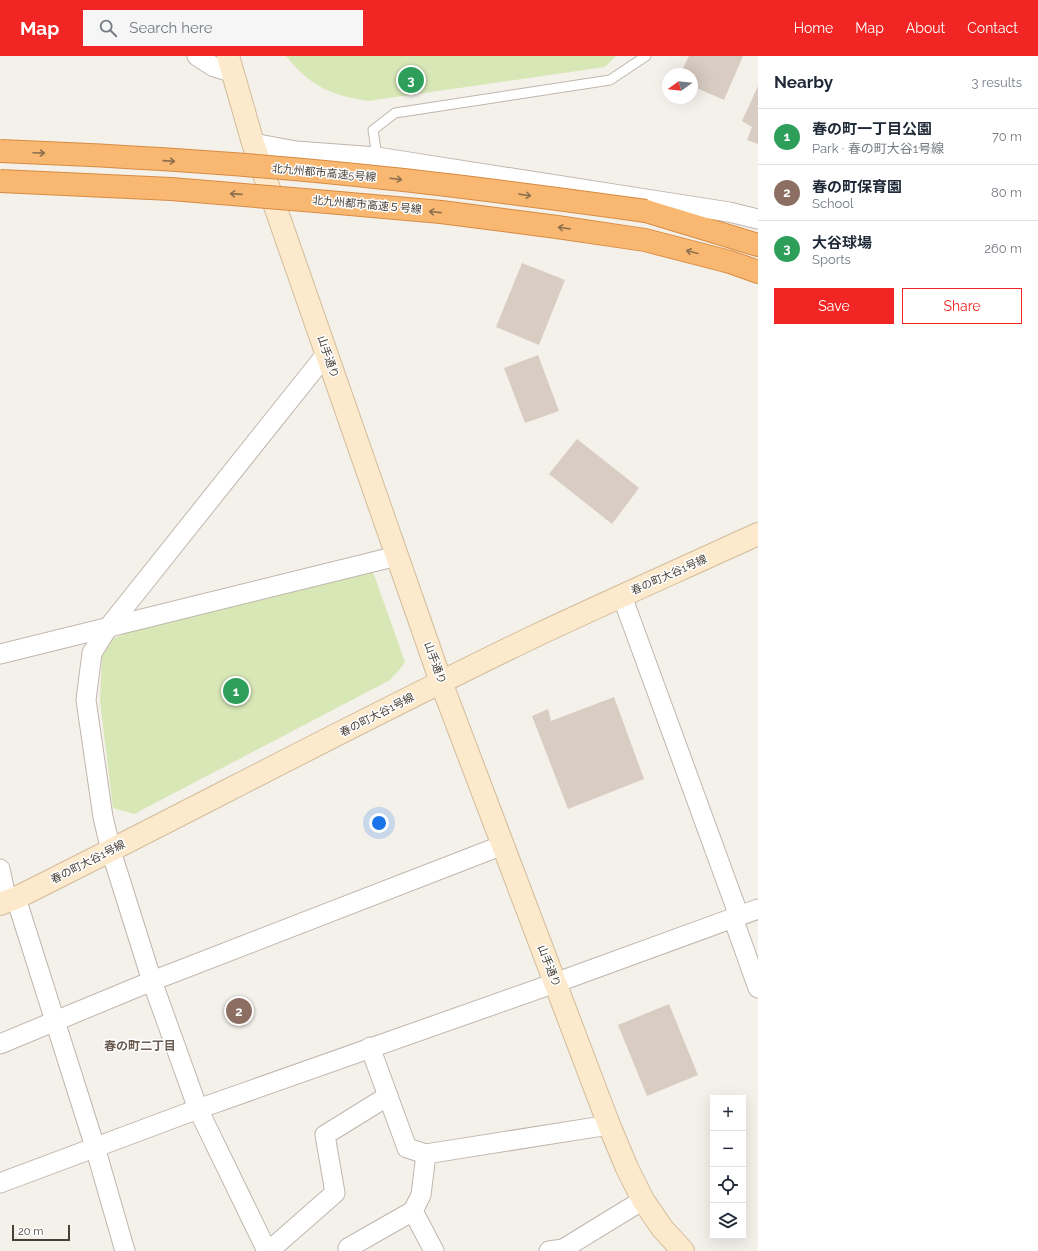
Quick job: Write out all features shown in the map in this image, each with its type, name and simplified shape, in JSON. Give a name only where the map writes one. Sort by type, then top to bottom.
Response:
[{"type":"highway","name":"北九州都市高速5号線","points":[[0,151],[71,154],[384,178],[508,192],[646,211]]},
{"type":"highway","name":"北九州都市高速５号線","points":[[0,181],[171,189],[316,200],[441,212],[646,240],[730,262],[758,272]]},
{"type":"highway","points":[[646,211],[758,233]]},
{"type":"highway","points":[[646,211],[758,245]]},
{"type":"street","points":[[197,56],[214,67],[230,64]]},
{"type":"street","name":"山手通り","points":[[230,64],[253,143],[441,682],[609,1125],[627,1168],[643,1200],[662,1228],[682,1251]]},
{"type":"street","points":[[253,143],[296,152],[377,157],[730,212],[758,219]]},
{"type":"street","points":[[327,353],[106,628],[92,653],[86,700],[103,817],[111,851],[152,981],[198,1108],[264,1250],[335,1193],[325,1136],[388,1096]]},
{"type":"street","name":"春の町大谷1号線","points":[[8,901],[111,851],[441,682],[536,636],[758,534]]},
{"type":"street","points":[[0,654],[397,556]]},
{"type":"street","points":[[622,596],[736,917],[758,988]]},
{"type":"street","points":[[0,1044],[152,981],[503,845]]},
{"type":"street","points":[[0,869],[8,901],[56,1022],[95,1147],[125,1251]]},
{"type":"street","points":[[0,1183],[198,1108],[555,983],[758,909]]},
{"type":"street","points":[[370,1047],[407,1148],[426,1154],[609,1125]]},
{"type":"street","points":[[348,1248],[413,1212],[421,1195],[426,1154]]},
{"type":"street","points":[[548,1251],[563,1249],[643,1200]]},
{"type":"street","points":[[413,1212],[434,1251]]},
{"type":"lane","points":[[377,157],[373,130],[395,112],[610,80],[646,56]]},
{"type":"green space","points":[[286,56],[616,56],[605,67],[368,101],[343,96],[322,88],[304,75]]},
{"type":"green space","points":[[373,572],[405,662],[390,680],[134,814],[113,808],[100,701],[102,653],[108,641],[131,631]]},
{"type":"building","points":[[689,56],[743,56],[724,100],[698,89],[698,68],[683,68]]},
{"type":"building","points":[[758,86],[758,144],[747,140],[752,127],[742,121]]},
{"type":"building","points":[[522,263],[565,280],[539,345],[496,327]]},
{"type":"building","points":[[538,355],[559,411],[525,423],[504,368]]},
{"type":"building","points":[[577,439],[639,488],[612,524],[549,474]]},
{"type":"building","points":[[614,697],[644,779],[568,809],[532,716],[548,709],[551,721]]},
{"type":"building","points":[[669,1004],[698,1075],[647,1096],[618,1025]]},
{"type":"place","name":"大谷球場","points":[[411,80]]},
{"type":"place","name":"春の町一丁目公園","points":[[236,691]]},
{"type":"place","name":"春の町保育園","points":[[239,1011]]},
{"type":"district","name":"春の町二丁目","points":[[140,1046]]}]
